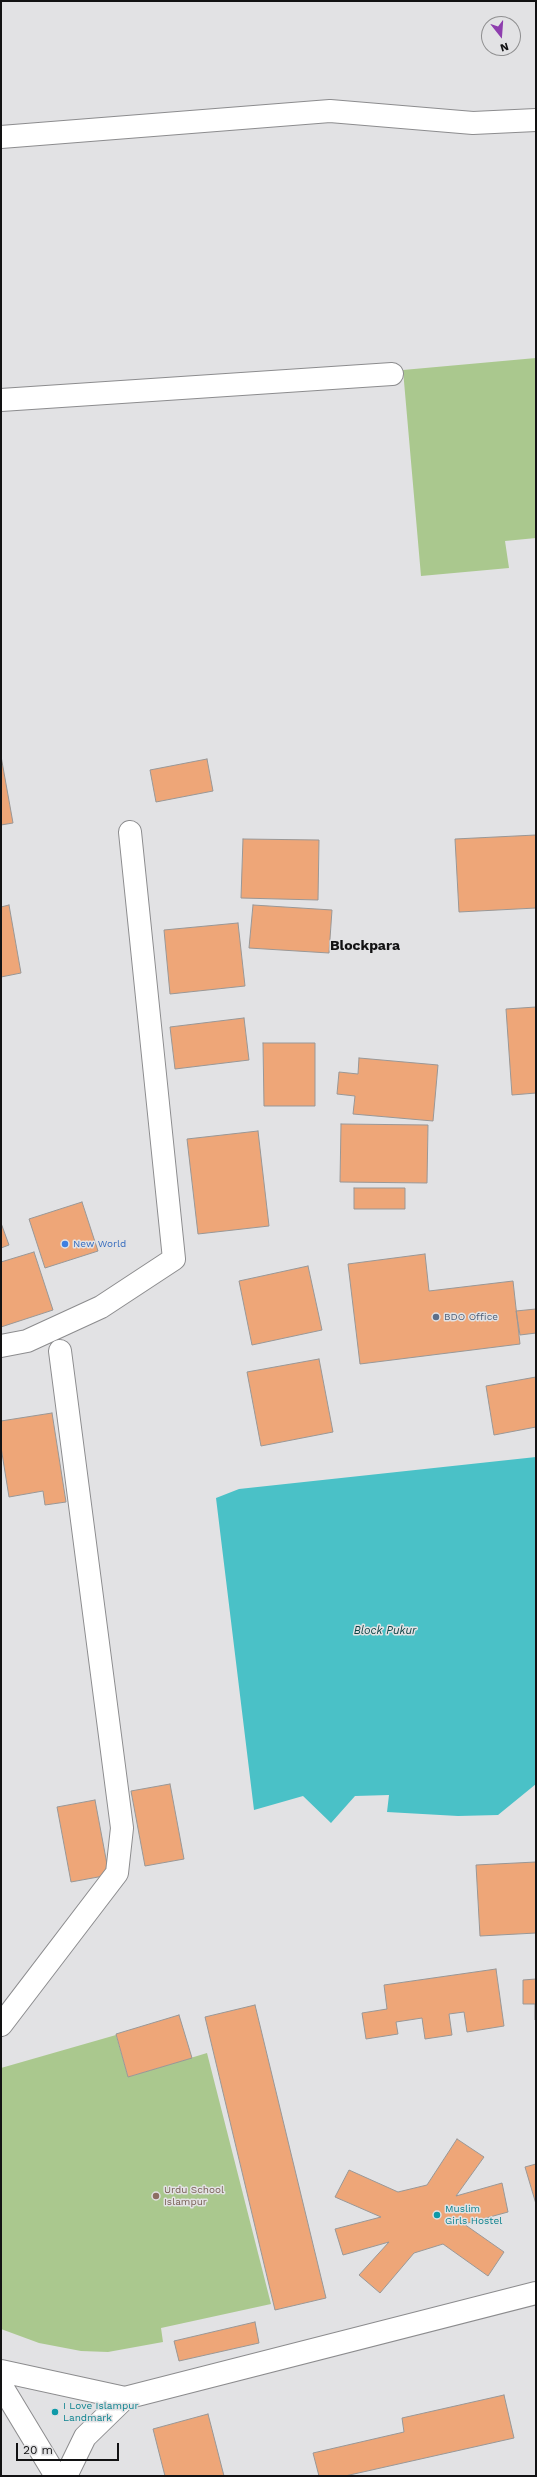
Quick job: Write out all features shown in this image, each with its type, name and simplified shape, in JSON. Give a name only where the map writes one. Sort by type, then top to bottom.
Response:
[{"type":"street","points":[[1,137],[330,111],[473,123],[536,120]]},
{"type":"street","points":[[1,400],[392,374]]},
{"type":"street","points":[[1,1346],[27,1341],[101,1307],[174,1259],[130,832]]},
{"type":"street","points":[[1,2025],[117,1873],[122,1828],[60,1351]]},
{"type":"street","points":[[1,2371],[125,2398],[536,2293]]},
{"type":"street","points":[[1,2385],[56,2476]]},
{"type":"street","points":[[66,2476],[85,2436],[125,2398]]},
{"type":"green space","points":[[536,358],[536,538],[505,541],[509,568],[421,576],[403,370]]},
{"type":"green space","name":"Urdu School Islampur","points":[[116,2035],[128,2077],[207,2053],[271,2304],[161,2328],[163,2342],[108,2352],[81,2351],[39,2343],[1,2329],[1,2068]]},
{"type":"water","name":"Block Pukur","points":[[536,1457],[536,1784],[498,1815],[458,1816],[387,1812],[389,1795],[355,1796],[331,1823],[303,1796],[254,1810],[216,1498],[239,1489]]},
{"type":"building","points":[[1,756],[13,823],[1,825]]},
{"type":"building","points":[[207,759],[213,791],[156,802],[150,770]]},
{"type":"building","points":[[536,835],[536,908],[459,912],[455,839]]},
{"type":"building","points":[[243,839],[319,840],[318,900],[241,898]]},
{"type":"building","points":[[9,905],[21,973],[1,977],[1,907]]},
{"type":"building","points":[[253,905],[332,910],[329,953],[249,948]]},
{"type":"building","points":[[238,923],[245,986],[170,994],[164,930]]},
{"type":"building","points":[[536,1007],[536,1093],[512,1095],[506,1009]]},
{"type":"building","points":[[244,1018],[249,1060],[175,1069],[170,1027]]},
{"type":"building","points":[[263,1043],[315,1043],[315,1106],[264,1106]]},
{"type":"building","points":[[359,1058],[438,1065],[433,1121],[353,1114],[355,1096],[337,1094],[339,1072],[358,1074]]},
{"type":"building","points":[[341,1124],[428,1125],[427,1183],[340,1182]]},
{"type":"building","points":[[258,1131],[269,1226],[198,1234],[187,1139]]},
{"type":"building","points":[[354,1188],[405,1188],[405,1209],[354,1209]]},
{"type":"building","points":[[82,1202],[98,1251],[45,1268],[29,1219]]},
{"type":"building","points":[[1,1223],[9,1245],[1,1248]]},
{"type":"building","points":[[34,1252],[53,1310],[1,1327],[1,1262]]},
{"type":"building","name":"BDO Office","points":[[425,1254],[429,1291],[513,1281],[520,1344],[360,1364],[348,1264]]},
{"type":"building","points":[[308,1266],[322,1330],[252,1345],[239,1281]]},
{"type":"building","points":[[536,1309],[536,1333],[520,1335],[516,1311]]},
{"type":"building","points":[[319,1359],[333,1432],[261,1446],[247,1372]]},
{"type":"building","points":[[536,1377],[536,1427],[494,1435],[486,1386]]},
{"type":"building","points":[[52,1413],[66,1502],[45,1505],[43,1491],[9,1497],[1,1447],[1,1421]]},
{"type":"building","points":[[170,1784],[184,1859],[145,1866],[131,1791]]},
{"type":"building","points":[[95,1800],[109,1875],[71,1882],[57,1807]]},
{"type":"building","points":[[536,1862],[536,1933],[480,1936],[476,1865]]},
{"type":"building","points":[[496,1969],[504,2026],[467,2032],[464,2012],[449,2014],[452,2035],[425,2039],[422,2018],[396,2022],[398,2034],[366,2039],[362,2013],[387,2009],[384,1985]]},
{"type":"building","points":[[536,1979],[535,2020],[535,2004],[523,2004],[523,1980]]},
{"type":"building","points":[[255,2005],[326,2298],[275,2310],[205,2017]]},
{"type":"building","points":[[179,2015],[192,2058],[128,2077],[116,2034]]},
{"type":"building","name":"Muslim Girls Hostel","points":[[457,2139],[484,2157],[456,2196],[502,2183],[508,2212],[464,2224],[504,2252],[488,2276],[443,2244],[414,2253],[380,2293],[359,2275],[389,2242],[343,2255],[335,2229],[381,2217],[335,2197],[349,2170],[398,2192],[427,2185]]},
{"type":"building","points":[[536,2164],[536,2204],[525,2167]]},
{"type":"building","points":[[255,2322],[259,2343],[179,2361],[174,2341]]},
{"type":"building","points":[[504,2395],[514,2438],[345,2476],[319,2476],[313,2453],[404,2432],[402,2418]]},
{"type":"building","points":[[208,2414],[224,2476],[165,2476],[153,2429]]},
{"type":"place","name":"New World","points":[[65,1244]]},
{"type":"place","name":"BDO Office","points":[[436,1317]]},
{"type":"place","name":"Urdu School Islampur","points":[[156,2196]]},
{"type":"place","name":"Muslim Girls Hostel","points":[[437,2215]]},
{"type":"place","name":"I Love Islampur Landmark","points":[[55,2412]]},
{"type":"district","name":"Blockpara","points":[[365,946]]}]
